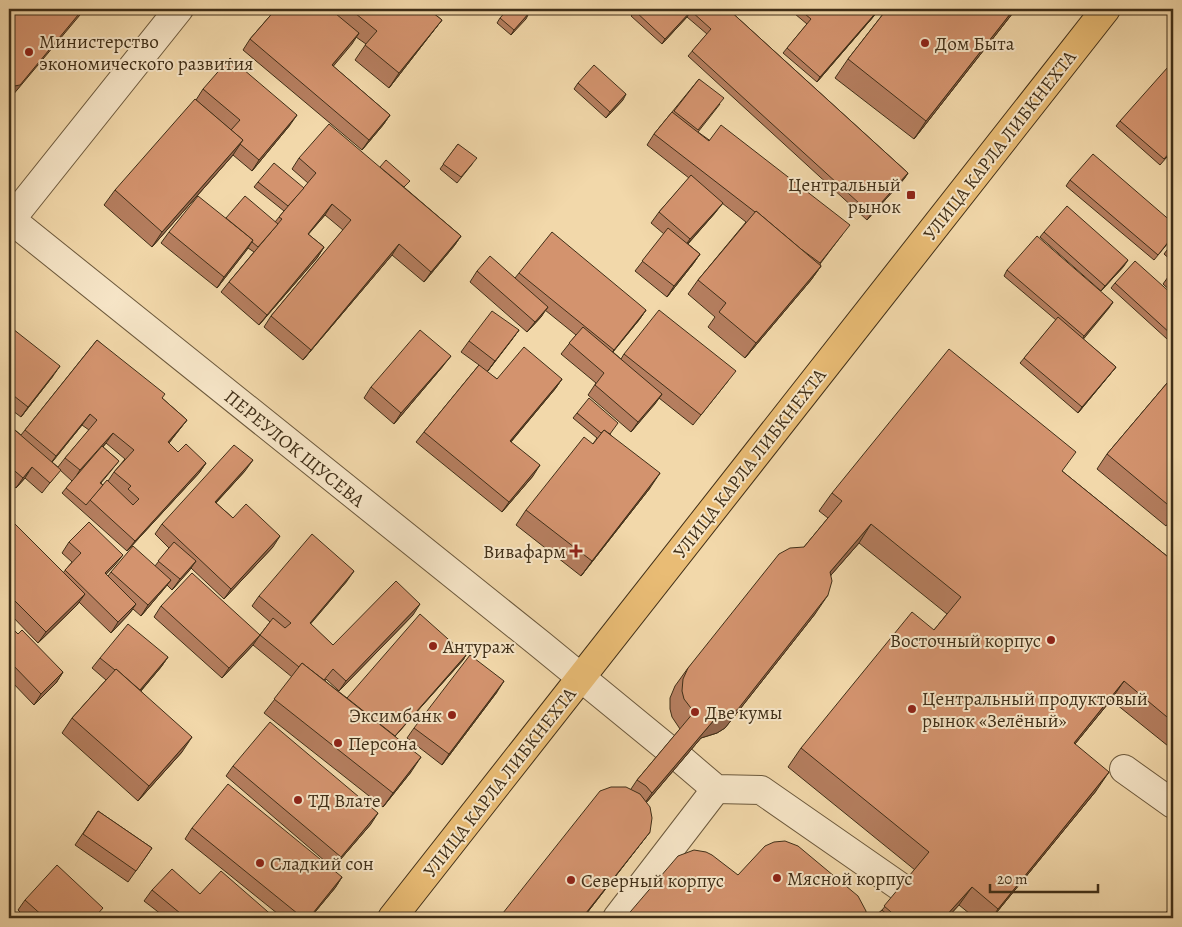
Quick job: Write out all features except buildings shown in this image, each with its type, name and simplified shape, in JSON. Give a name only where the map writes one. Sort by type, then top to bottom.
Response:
[{"type":"main road","name":"УЛИЦА КАРЛА ЛИБКНЕХТА","points":[[392,918],[1106,9]]},
{"type":"street","points":[[9,220],[179,9]]},
{"type":"street","name":"ПЕРЕУЛОК ЩУСЕВА","points":[[9,220],[581,677],[716,789]]},
{"type":"street","points":[[1124,769],[1173,804]]},
{"type":"street","points":[[617,918],[716,789],[761,790],[902,888]]},
{"type":"place","name":"Дом Быта","points":[[925,43]]},
{"type":"place","name":"Министерство экономического развития","points":[[29,52]]},
{"type":"place","name":"Центральный рынок","points":[[911,195]]},
{"type":"place","name":"Вивафарм","points":[[576,551]]},
{"type":"place","name":"Восточный корпус","points":[[1051,640]]},
{"type":"place","name":"Антураж","points":[[433,646]]},
{"type":"place","name":"Центральный продуктовый рынок «Зелёный»","points":[[912,709]]},
{"type":"place","name":"Две кумы","points":[[695,712]]},
{"type":"place","name":"Эксимбанк","points":[[452,715]]},
{"type":"place","name":"Персона","points":[[338,743]]},
{"type":"place","name":"ТД Влате","points":[[298,800]]},
{"type":"place","name":"Сладкий сон","points":[[260,863]]},
{"type":"place","name":"Мясной корпус","points":[[777,878]]},
{"type":"place","name":"Северный корпус","points":[[571,880]]}]
